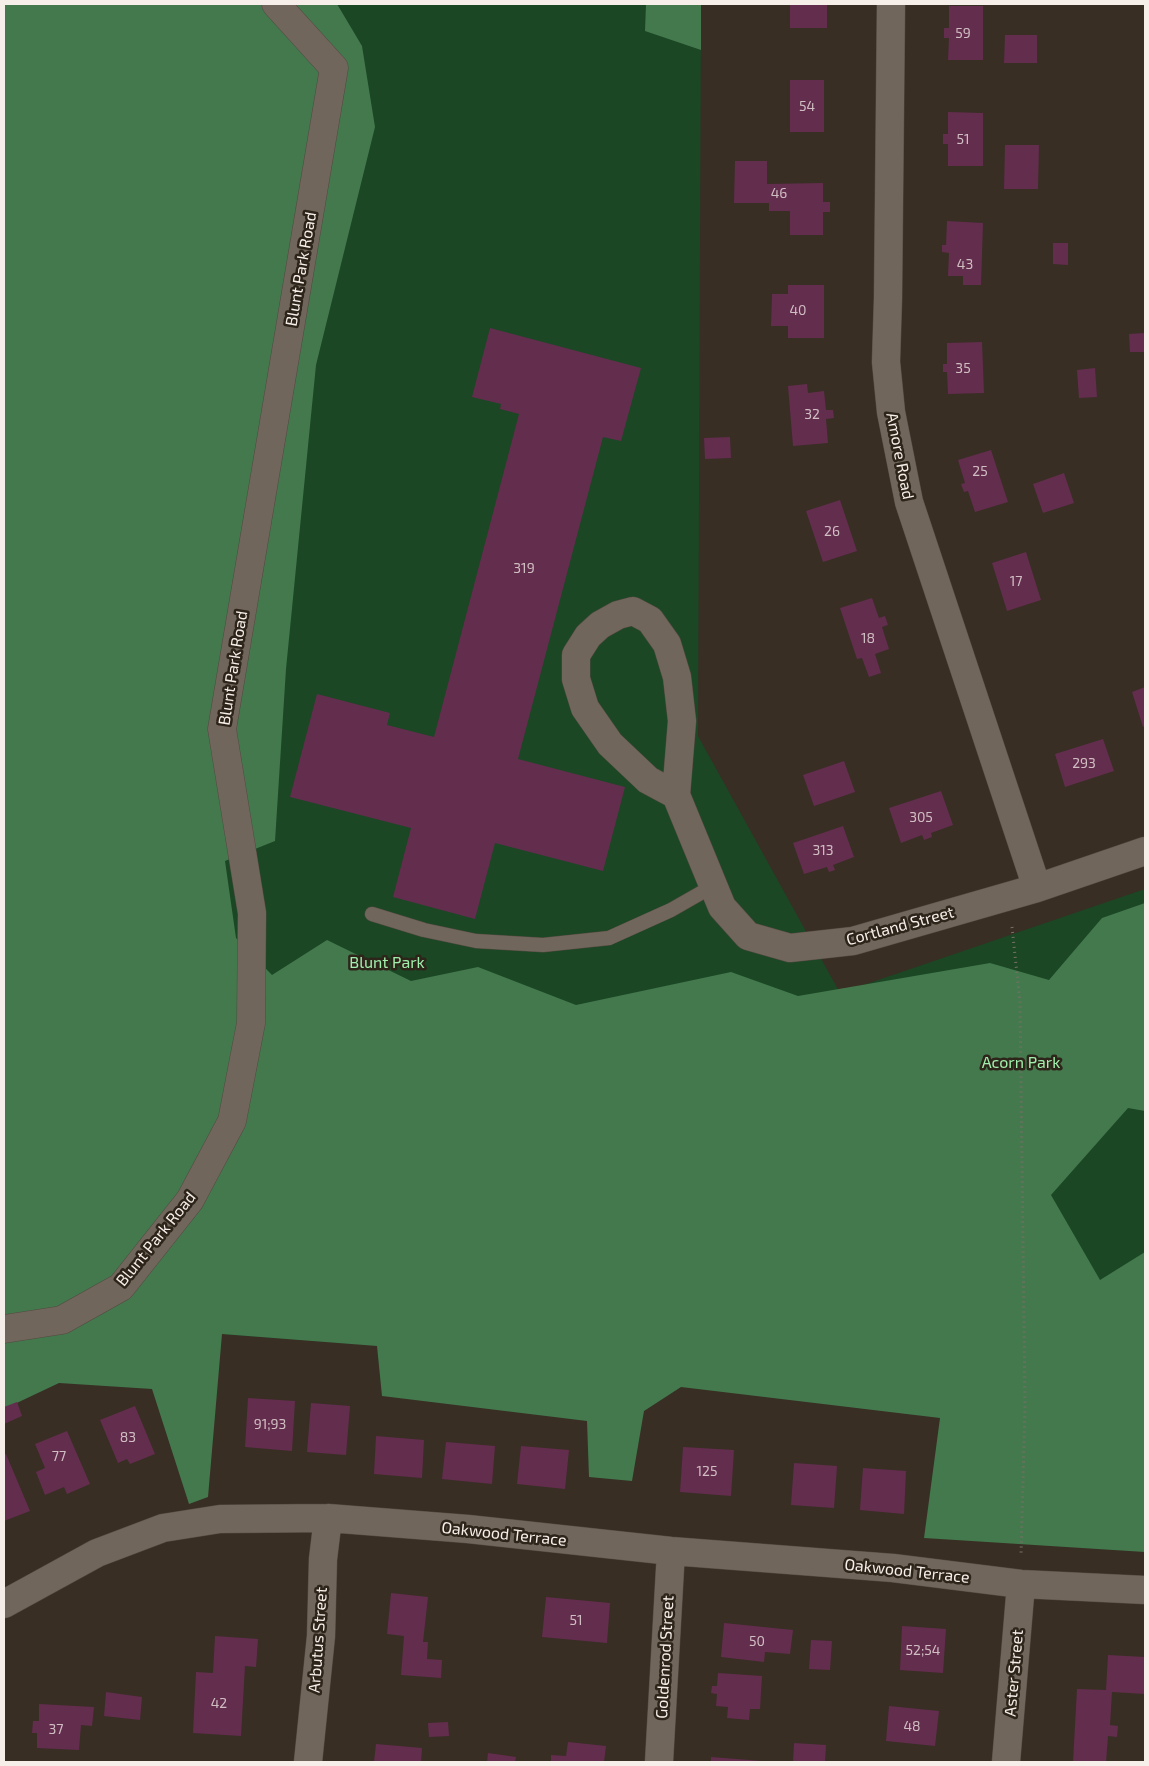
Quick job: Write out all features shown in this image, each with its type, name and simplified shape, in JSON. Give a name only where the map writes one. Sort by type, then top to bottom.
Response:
[{"type":"street","name":"Blunt Park Road","points":[[4,1329],[62,1320],[121,1287],[190,1200],[232,1121],[251,1023],[252,913],[222,729],[334,68],[276,4]]},
{"type":"street","name":"Amore Road","points":[[891,4],[886,362],[891,412],[909,502],[1037,888]]},
{"type":"street","name":"Cortland Street","points":[[676,795],[648,780],[610,744],[585,708],[576,679],[576,655],[588,636],[600,625],[618,615],[633,611],[650,620],[667,644],[677,677],[682,721],[676,795],[722,907],[748,936],[790,948],[853,941],[1037,888],[1145,851]]},
{"type":"street","name":"Oakwood Terrace","points":[[4,1604],[97,1553],[162,1528],[220,1519],[328,1518],[468,1529],[671,1551],[893,1568],[1021,1584],[1145,1590]]},
{"type":"street","name":"Arbutus Street","points":[[308,1762],[321,1636],[323,1559],[328,1518]]},
{"type":"street","name":"Goldenrod Street","points":[[659,1762],[671,1551]]},
{"type":"street","name":"Aster Street","points":[[1006,1762],[1021,1584]]},
{"type":"lane","points":[[372,914],[424,930],[476,941],[543,945],[609,938],[670,910],[713,886]]},
{"type":"path","points":[[1012,927],[1020,1002],[1023,1191],[1025,1405],[1021,1584]]},
{"type":"green space","name":"Blunt Park","points":[[4,4],[701,4],[698,736],[840,993],[1145,889],[1145,1540],[1063,1396],[222,1334]]},
{"type":"green space","name":"Blunt Park","points":[[4,4],[337,4],[362,46],[375,127],[316,365],[286,669],[275,841],[225,861],[236,938],[272,975],[327,940],[411,981],[478,967],[576,1005],[731,972],[798,996],[990,963],[1049,980],[1102,918],[1145,903],[1145,1111],[1128,1108],[1051,1195],[1100,1280],[1145,1252],[1145,1552],[924,1538],[940,1418],[681,1387],[644,1411],[632,1481],[589,1477],[587,1421],[382,1396],[377,1346],[222,1334],[208,1497],[189,1504],[152,1389],[59,1383],[4,1409]]},
{"type":"green space","points":[[646,4],[701,4],[701,50],[645,31]]},
{"type":"building","points":[[790,4],[827,4],[827,28],[790,28]]},
{"type":"building","points":[[949,6],[983,6],[983,60],[948,60],[949,38],[944,38],[944,28],[949,28]]},
{"type":"building","points":[[1005,35],[1037,35],[1037,63],[1004,63]]},
{"type":"building","points":[[790,80],[824,80],[824,132],[790,132]]},
{"type":"building","points":[[948,112],[983,113],[983,166],[948,166],[948,144],[943,144],[943,134],[948,134]]},
{"type":"building","points":[[1005,145],[1039,145],[1038,189],[1004,189]]},
{"type":"building","points":[[735,161],[767,161],[767,184],[823,183],[823,202],[830,202],[830,212],[823,212],[823,235],[790,235],[790,211],[769,211],[769,203],[734,203]]},
{"type":"building","points":[[947,221],[983,223],[981,285],[963,285],[963,276],[948,276],[949,253],[942,252],[942,245],[946,245]]},
{"type":"building","points":[[1053,243],[1068,243],[1068,265],[1053,264]]},
{"type":"building","points":[[788,285],[824,285],[824,338],[788,338],[788,326],[771,326],[772,294],[788,294]]},
{"type":"building","points":[[490,328],[641,368],[621,441],[603,437],[518,759],[625,787],[603,871],[495,843],[475,919],[393,897],[411,828],[290,797],[317,694],[390,713],[387,725],[434,737],[519,414],[500,409],[501,404],[472,397]]},
{"type":"building","points":[[1145,333],[1145,352],[1130,352],[1129,334]]},
{"type":"building","points":[[982,342],[984,393],[948,394],[947,372],[943,372],[943,364],[947,364],[947,343]]},
{"type":"building","points":[[1095,368],[1097,397],[1079,398],[1077,370]]},
{"type":"building","points":[[807,384],[808,393],[824,391],[826,410],[833,410],[834,418],[826,419],[828,443],[793,446],[788,386]]},
{"type":"building","points":[[730,437],[731,458],[705,459],[704,438]]},
{"type":"building","points":[[991,450],[1008,502],[975,512],[968,491],[964,492],[961,484],[965,483],[958,460]]},
{"type":"building","points":[[1064,473],[1074,503],[1043,513],[1033,484]]},
{"type":"building","points":[[840,500],[857,551],[823,562],[806,511]]},
{"type":"building","points":[[1026,552],[1041,600],[1007,611],[992,563]]},
{"type":"building","points":[[872,598],[879,618],[885,616],[888,625],[882,627],[889,649],[875,654],[881,673],[869,677],[862,658],[857,659],[840,608]]},
{"type":"building","points":[[1145,687],[1145,726],[1143,727],[1132,692]]},
{"type":"building","points":[[1103,739],[1114,771],[1065,787],[1055,754]]},
{"type":"building","points":[[844,761],[855,792],[814,806],[803,775]]},
{"type":"building","points":[[941,791],[953,825],[931,833],[932,837],[924,840],[922,835],[901,843],[889,808]]},
{"type":"building","points":[[843,826],[854,857],[833,865],[835,870],[829,872],[827,867],[804,874],[793,843]]},
{"type":"building","points":[[248,1398],[295,1401],[292,1451],[245,1447]]},
{"type":"building","points":[[17,1402],[22,1416],[4,1424],[4,1407]]},
{"type":"building","points":[[311,1403],[350,1406],[346,1455],[307,1452]]},
{"type":"building","points":[[135,1406],[155,1454],[130,1464],[127,1459],[118,1463],[100,1420]]},
{"type":"building","points":[[67,1431],[90,1484],[67,1494],[64,1487],[45,1495],[36,1472],[45,1468],[35,1444]]},
{"type":"building","points":[[376,1436],[424,1440],[422,1478],[374,1474]]},
{"type":"building","points":[[446,1442],[495,1446],[492,1484],[442,1479]]},
{"type":"building","points":[[521,1446],[569,1450],[565,1489],[517,1484]]},
{"type":"building","points":[[683,1447],[734,1450],[731,1496],[680,1492]]},
{"type":"building","points":[[6,1454],[30,1511],[4,1521],[4,1455]]},
{"type":"building","points":[[794,1463],[837,1466],[834,1508],[791,1505]]},
{"type":"building","points":[[863,1468],[906,1471],[904,1514],[860,1510]]},
{"type":"building","points":[[391,1593],[428,1597],[423,1642],[428,1642],[427,1659],[442,1660],[441,1678],[401,1675],[404,1636],[387,1634]]},
{"type":"building","points":[[546,1597],[610,1603],[607,1643],[542,1637]]},
{"type":"building","points":[[724,1623],[793,1630],[790,1654],[765,1652],[764,1662],[721,1657]]},
{"type":"building","points":[[902,1626],[946,1629],[943,1673],[900,1670]]},
{"type":"building","points":[[215,1636],[258,1639],[256,1667],[245,1666],[241,1736],[193,1733],[196,1672],[213,1673]]},
{"type":"building","points":[[811,1640],[832,1641],[830,1670],[809,1669]]},
{"type":"building","points":[[1108,1655],[1145,1657],[1145,1694],[1112,1692],[1110,1725],[1118,1726],[1117,1737],[1108,1736],[1106,1762],[1073,1762],[1077,1689],[1106,1690]]},
{"type":"building","points":[[718,1673],[762,1676],[760,1709],[750,1709],[749,1720],[727,1718],[728,1707],[716,1706],[717,1694],[711,1693],[712,1686],[717,1686]]},
{"type":"building","points":[[106,1692],[142,1697],[140,1720],[104,1716]]},
{"type":"building","points":[[39,1704],[94,1707],[92,1726],[81,1725],[79,1750],[37,1748],[37,1733],[32,1733],[33,1721],[39,1721]]},
{"type":"building","points":[[889,1706],[939,1711],[935,1746],[886,1741]]},
{"type":"building","points":[[448,1722],[449,1736],[429,1737],[428,1723]]},
{"type":"building","points":[[568,1742],[606,1746],[604,1762],[551,1762],[551,1755],[566,1756]]},
{"type":"building","points":[[794,1743],[826,1745],[825,1762],[793,1762]]},
{"type":"building","points":[[376,1744],[422,1748],[421,1762],[374,1762]]},
{"type":"building","points":[[488,1753],[516,1757],[515,1762],[487,1762]]},
{"type":"building","points":[[711,1757],[762,1761],[711,1762]]},
{"type":"park label","name":"Acorn Park","points":[[1021,1063]]}]
